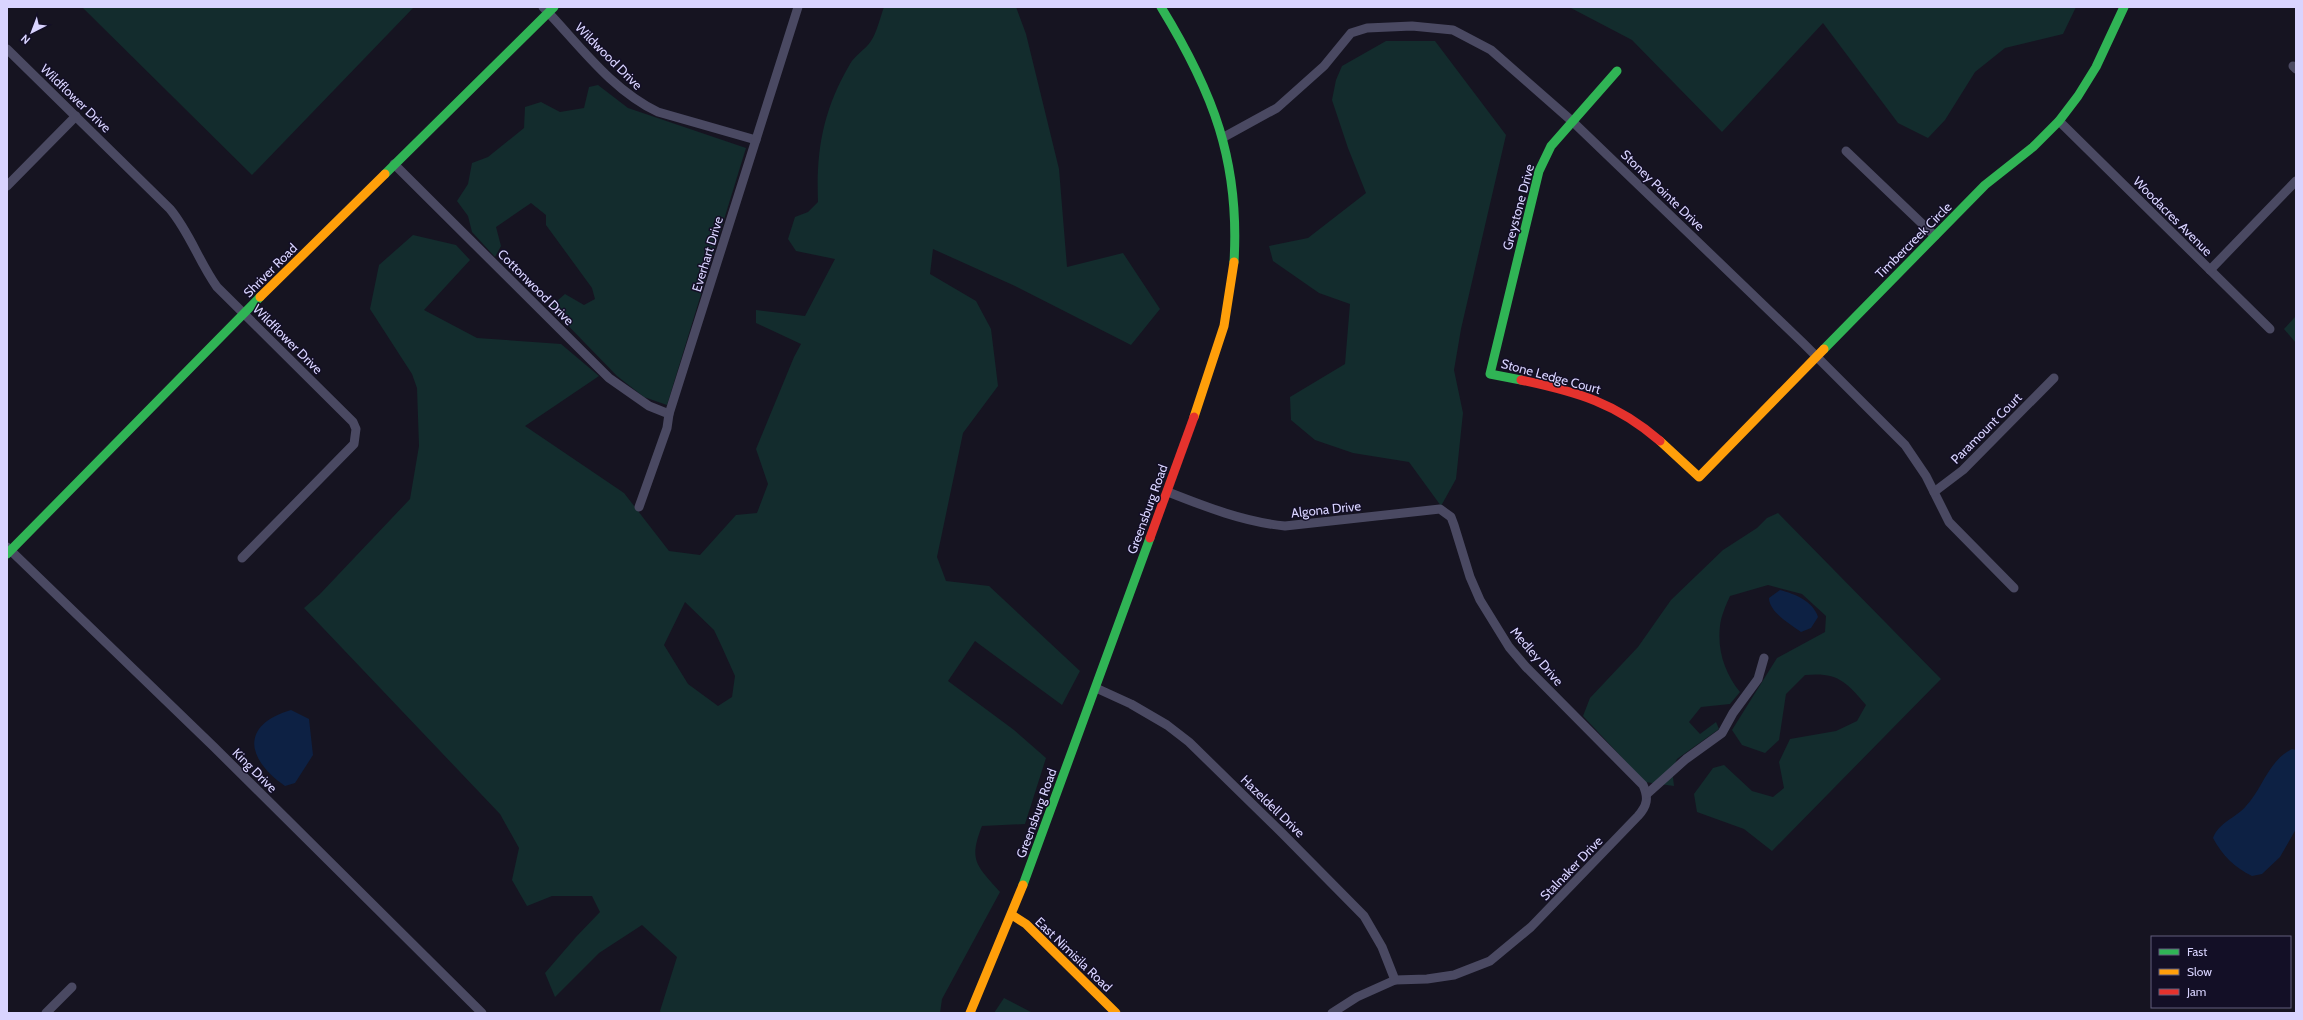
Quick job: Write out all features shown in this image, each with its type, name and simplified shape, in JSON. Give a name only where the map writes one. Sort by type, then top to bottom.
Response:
[{"type":"street","name":"Everhart Drive","points":[[639,507],[667,428],[669,414],[798,7]]},
{"type":"street","name":"Greensburg Road","points":[[970,1013],[1012,915],[1168,492],[1220,343],[1232,288],[1236,245],[1236,210],[1233,178],[1224,137],[1206,87],[1190,54],[1161,7]]},
{"type":"street","name":"Timbercreek Circle","points":[[1699,477],[1985,186],[2029,150],[2060,121],[2102,56],[2124,7]]},
{"type":"street","name":"Wildwood Drive","points":[[548,9],[621,89],[643,105],[658,112],[756,140]]},
{"type":"street","name":"Shriver Road","points":[[8,550],[548,9]]},
{"type":"street","name":"Stoney Pointe Drive","points":[[1224,137],[1277,108],[1324,66],[1351,33],[1367,28],[1405,26],[1453,30],[1491,50],[1510,64],[1573,122],[1817,357],[1905,445],[1926,476],[1949,522],[2014,588]]},
{"type":"street","name":"Wildflower Drive","points":[[7,49],[170,209],[188,234],[206,272],[217,287],[353,422],[357,437],[349,450],[242,558]]},
{"type":"street","name":"Greystone Drive","points":[[1490,374],[1539,171],[1552,146],[1617,71]]},
{"type":"street","points":[[7,186],[76,116]]},
{"type":"street","name":"Woodacres Avenue","points":[[2060,121],[2270,329]]},
{"type":"street","points":[[1846,151],[1935,236]]},
{"type":"street","name":"Cottonwood Drive","points":[[394,164],[609,378],[649,406],[669,414]]},
{"type":"street","points":[[2210,270],[2296,181]]},
{"type":"street","name":"Stone Ledge Court","points":[[1490,374],[1585,396],[1612,407],[1637,421],[1699,477]]},
{"type":"street","name":"Paramount Court","points":[[1934,492],[1963,470],[2054,378]]},
{"type":"street","name":"Algona Drive","points":[[1168,492],[1245,520],[1285,526],[1304,526],[1421,510],[1443,511]]},
{"type":"street","name":"Medley Drive","points":[[1443,511],[1451,517],[1470,576],[1480,600],[1509,647],[1531,672],[1643,785],[1647,794]]},
{"type":"street","name":"King Drive","points":[[8,550],[214,747],[482,1013]]},
{"type":"street","points":[[1647,794],[1686,759],[1722,733],[1730,718],[1758,679],[1764,658]]},
{"type":"street","name":"Hazeldell Drive","points":[[1096,688],[1131,704],[1167,725],[1189,742],[1288,838],[1364,916],[1382,947],[1395,980]]},
{"type":"street","name":"Stalnaker Drive","points":[[1332,1013],[1357,997],[1395,980],[1427,979],[1454,975],[1477,967],[1502,953],[1536,921],[1638,816],[1645,808],[1647,794]]},
{"type":"street","name":"East Nimisila Road","points":[[1012,915],[1026,924],[1116,1013]]},
{"type":"street","points":[[46,1013],[72,987]]},
{"type":"green space","points":[[82,7],[414,7],[252,175]]},
{"type":"green space","points":[[884,7],[1016,7],[1026,34],[1059,169],[1067,267],[1123,253],[1160,309],[1131,345],[1015,286],[933,249],[930,274],[976,301],[991,329],[998,386],[963,433],[937,557],[946,581],[989,586],[1080,671],[1062,705],[975,641],[948,681],[1014,730],[1046,758],[1025,824],[982,826],[975,855],[981,869],[1000,892],[942,999],[940,1013],[661,1013],[660,1011],[677,957],[642,925],[599,953],[555,997],[545,973],[600,912],[592,896],[552,896],[527,906],[512,880],[519,848],[500,814],[304,608],[320,594],[410,499],[419,446],[417,388],[412,374],[370,309],[379,265],[413,235],[456,245],[470,260],[424,310],[477,338],[561,344],[599,376],[525,426],[624,493],[669,551],[700,555],[736,515],[757,513],[768,484],[756,449],[794,357],[801,344],[756,323],[756,310],[805,316],[835,259],[796,251],[788,239],[795,217],[808,212],[818,202],[818,165],[827,114],[833,98],[850,64],[869,44],[873,37]],"holes":[[[685,602],[714,630],[735,676],[732,697],[718,706],[688,684],[664,645]]]},
{"type":"green space","points":[[1569,7],[2076,7],[2063,34],[2005,48],[1975,72],[1945,120],[1928,138],[1898,123],[1823,23],[1722,132],[1632,40]]},
{"type":"green space","points":[[1386,41],[1435,41],[1506,135],[1461,329],[1454,370],[1463,413],[1456,479],[1441,506],[1409,462],[1353,453],[1315,440],[1291,420],[1290,397],[1345,364],[1350,304],[1319,293],[1273,261],[1269,246],[1308,238],[1366,193],[1348,148],[1332,100],[1336,80],[1342,66]]},
{"type":"green space","points":[[598,85],[628,108],[746,148],[667,405],[644,397],[617,376],[550,307],[565,294],[584,305],[595,299],[592,288],[546,225],[546,215],[531,203],[496,227],[501,246],[495,257],[472,232],[468,216],[457,201],[468,184],[472,163],[488,157],[524,128],[525,107],[541,102],[560,112],[584,108],[589,87]]},
{"type":"green space","points":[[2296,316],[2296,343],[2284,329]]},
{"type":"green space","points":[[1778,513],[1941,679],[1772,851],[1744,829],[1697,812],[1694,794],[1713,768],[1724,765],[1752,791],[1773,797],[1784,788],[1779,762],[1790,739],[1836,731],[1857,721],[1866,705],[1853,690],[1840,680],[1825,675],[1805,675],[1786,694],[1779,740],[1765,753],[1742,745],[1732,730],[1777,658],[1825,632],[1826,616],[1802,594],[1768,585],[1730,596],[1724,611],[1719,635],[1721,653],[1726,670],[1740,692],[1730,704],[1701,707],[1689,722],[1700,734],[1716,722],[1719,729],[1677,759],[1672,769],[1674,786],[1645,782],[1583,716],[1590,698],[1638,647],[1671,600],[1723,550],[1757,528],[1767,518]]},
{"type":"green space","points":[[1004,998],[1031,1012],[1031,1013],[994,1013]]},
{"type":"water","points":[[1780,590],[1803,599],[1816,611],[1818,617],[1811,628],[1801,632],[1776,613],[1770,603],[1769,598]]},
{"type":"water","points":[[291,710],[309,719],[313,755],[295,783],[285,786],[272,776],[262,765],[256,754],[254,744],[256,734],[263,724],[274,716]]},
{"type":"water","points":[[2292,749],[2296,750],[2296,829],[2280,857],[2262,874],[2252,876],[2240,869],[2230,860],[2220,850],[2213,838],[2223,824],[2242,810],[2252,799],[2277,760]]},
{"type":"traffic: fast","points":[[385,174],[554,7]]},
{"type":"traffic: fast","points":[[1161,7],[1195,68],[1209,98],[1219,128],[1227,159],[1232,192],[1235,226],[1234,262]]},
{"type":"traffic: fast","points":[[1824,349],[1985,185],[2033,147],[2059,121],[2078,96],[2096,67],[2124,7]]},
{"type":"traffic: fast","points":[[1521,380],[1490,374],[1539,171],[1551,146],[1617,71]]},
{"type":"traffic: fast","points":[[7,554],[260,297]]},
{"type":"traffic: fast","points":[[1023,885],[1150,538]]},
{"type":"traffic: slow","points":[[260,297],[385,174]]},
{"type":"traffic: slow","points":[[1194,417],[1224,326],[1234,262]]},
{"type":"traffic: slow","points":[[1660,441],[1699,477],[1824,349]]},
{"type":"traffic: slow","points":[[970,1013],[1023,885]]},
{"type":"traffic: slow","points":[[1012,915],[1026,924],[1116,1013]]},
{"type":"traffic: jam","points":[[1521,380],[1561,389],[1612,408],[1628,417],[1660,441]]},
{"type":"traffic: jam","points":[[1150,538],[1194,417]]}]
